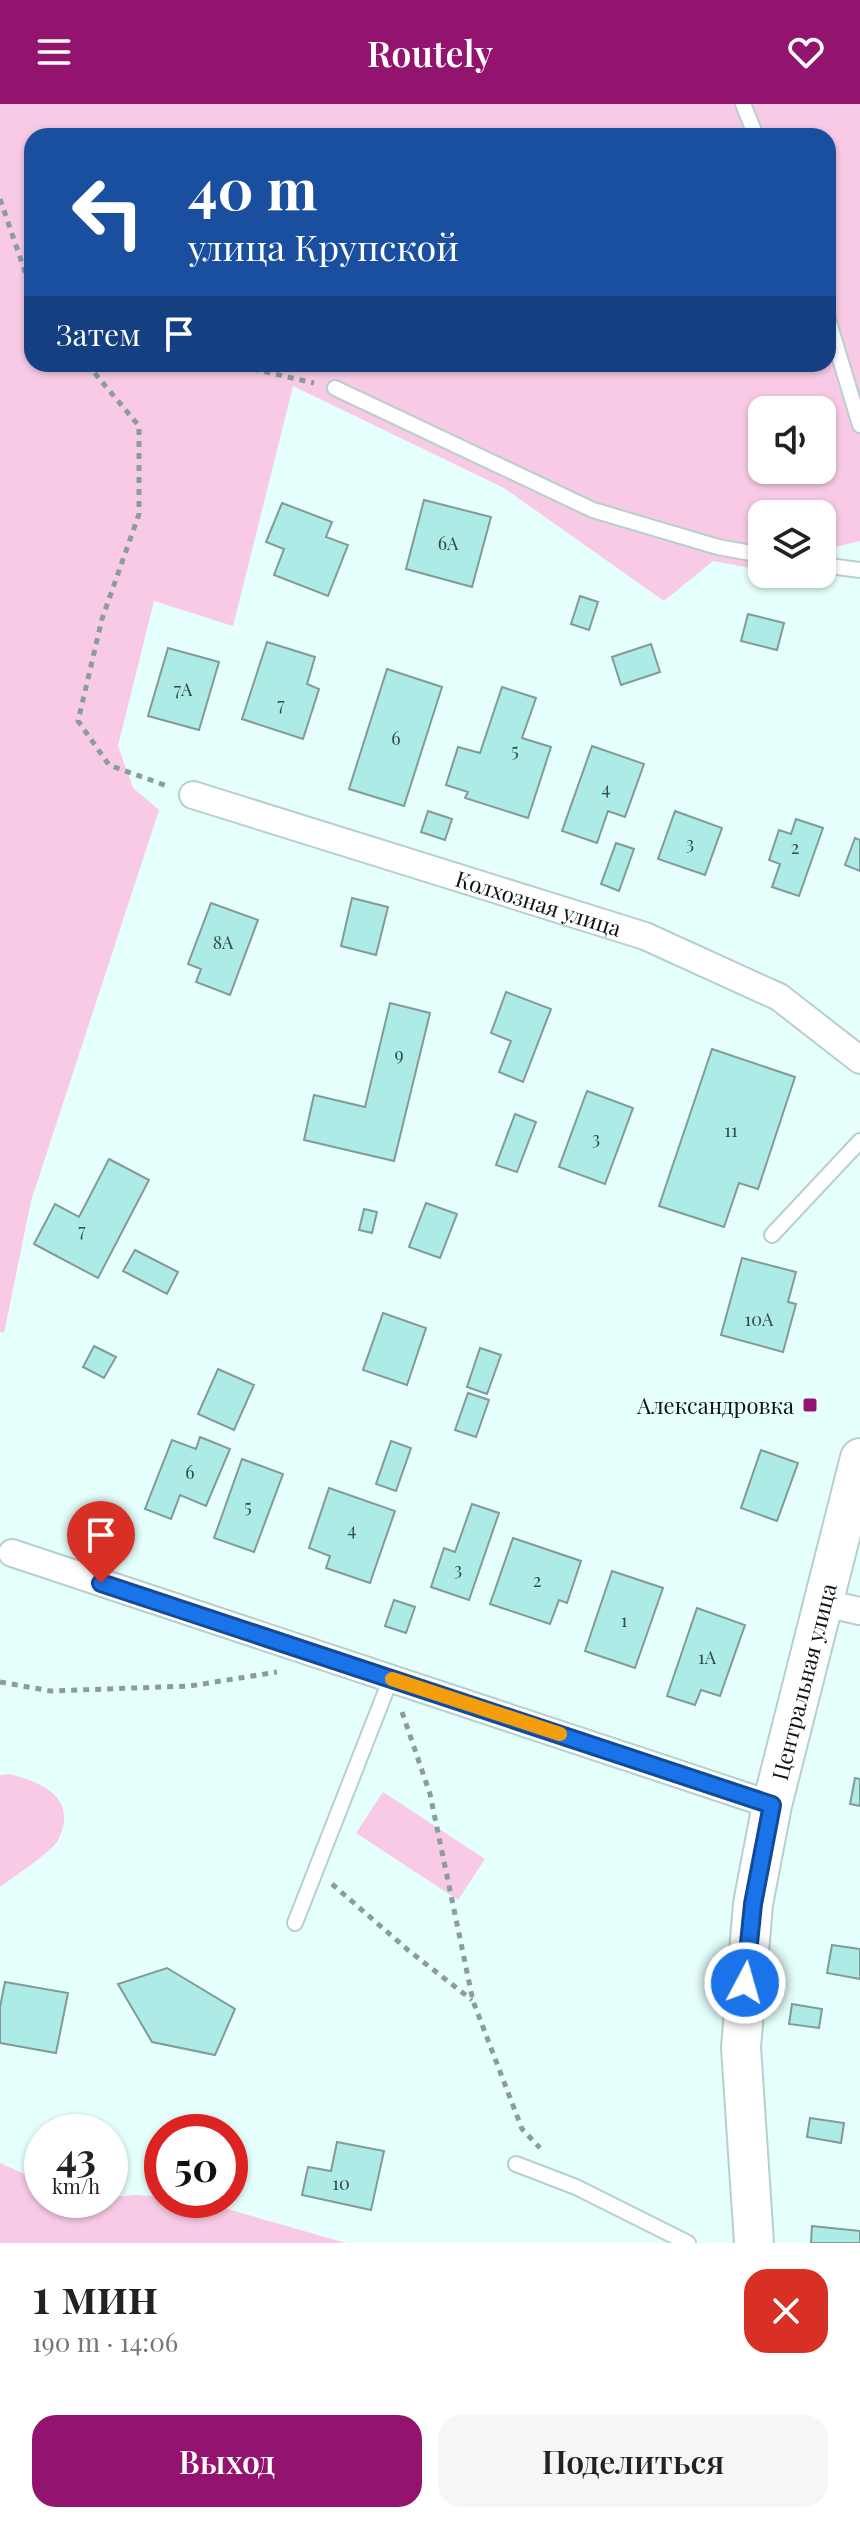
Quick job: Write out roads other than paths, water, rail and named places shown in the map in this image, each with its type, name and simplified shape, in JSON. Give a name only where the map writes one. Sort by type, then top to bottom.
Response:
[{"type":"main road","name":"Центральная улица","points":[[754,2243],[741,2047],[753,1904],[772,1805],[842,1607],[860,1458]]},
{"type":"street","name":"Колхозная улица","points":[[193,795],[645,936],[779,997],[860,1060]]},
{"type":"street","points":[[12,1553],[772,1805]]},
{"type":"lane","points":[[743,104],[753,128]]},
{"type":"lane","points":[[836,346],[860,425]]},
{"type":"lane","points":[[335,388],[593,510],[718,547],[748,552]]},
{"type":"lane","points":[[836,567],[860,570]]},
{"type":"lane","points":[[772,1235],[860,1141]]},
{"type":"lane","points":[[295,1923],[391,1678]]},
{"type":"lane","points":[[516,2164],[576,2187],[688,2243]]},
{"type":"place","name":"Александровка","points":[[810,1405]]}]
